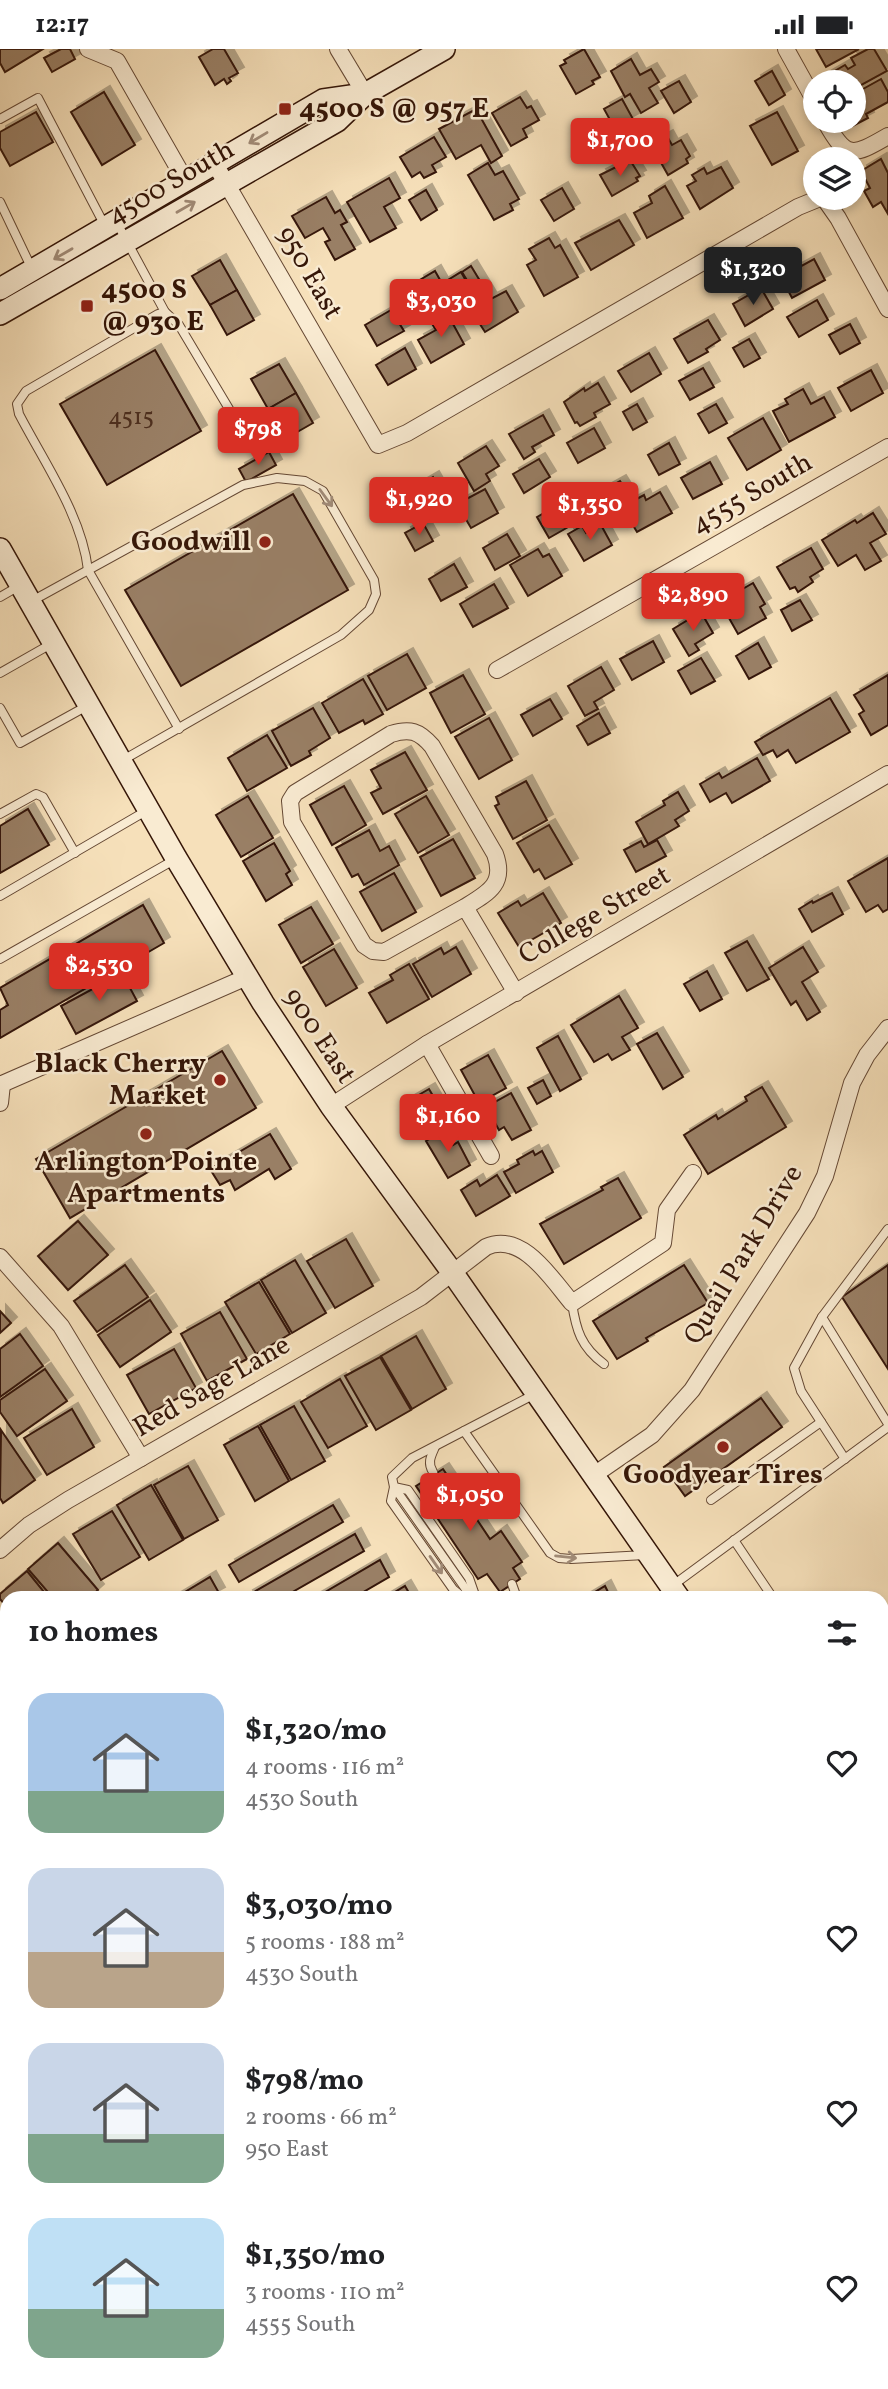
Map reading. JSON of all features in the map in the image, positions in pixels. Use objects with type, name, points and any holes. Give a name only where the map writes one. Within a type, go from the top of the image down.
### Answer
[{"type":"main road","name":"4500 South","points":[[117,231],[226,184],[337,121],[365,94],[444,49]]},
{"type":"main road","name":"4500 South","points":[[0,313],[37,280],[117,231],[185,180],[323,100],[365,94]]},
{"type":"main road","name":"4500 South","points":[[0,289],[37,280]]},
{"type":"main road","name":"900 East","points":[[0,549],[247,977],[331,1106],[452,1272],[675,1591]]},
{"type":"street","points":[[88,49],[117,61],[185,180]]},
{"type":"street","points":[[338,49],[365,94]]},
{"type":"street","points":[[786,49],[803,80]]},
{"type":"street","points":[[832,133],[842,147],[852,151],[862,151],[888,136]]},
{"type":"street","name":"950 East","points":[[215,164],[378,446],[407,433],[803,205]]},
{"type":"street","points":[[832,210],[888,309]]},
{"type":"street","name":"4555 South","points":[[497,670],[888,447]]},
{"type":"street","points":[[414,730],[425,737],[495,854],[500,868],[496,883],[486,894],[465,907],[384,952],[373,951],[364,946],[292,822],[290,801],[295,793],[391,734],[414,730]]},
{"type":"street","name":"College Street","points":[[331,1106],[428,1044],[888,774]]},
{"type":"street","points":[[465,907],[516,993]]},
{"type":"street","points":[[0,1103],[1,1083],[247,977]]},
{"type":"street","name":"Quail Park Drive","points":[[594,1475],[652,1435],[692,1390],[807,1213],[825,1176],[852,1083],[867,1055],[888,1028]]},
{"type":"street","points":[[428,1044],[491,1156]]},
{"type":"street","points":[[572,1303],[663,1244],[667,1210],[693,1173]]},
{"type":"street","name":"Red Sage Lane","points":[[0,1550],[29,1524],[421,1297],[494,1243],[505,1243],[524,1249],[572,1303]]},
{"type":"street","points":[[0,1257],[61,1325],[141,1458]]},
{"type":"lane","points":[[0,119],[38,98],[165,312],[179,325],[244,434]]},
{"type":"lane","points":[[0,202],[37,280]]},
{"type":"lane","points":[[165,312],[26,391],[17,404],[19,414],[75,519],[85,548],[88,570],[179,729]]},
{"type":"lane","points":[[0,597],[25,594],[88,570],[243,485],[277,478],[305,481],[323,491],[374,580],[376,594],[369,610],[341,635],[121,761]]},
{"type":"lane","points":[[0,673],[54,643]]},
{"type":"lane","points":[[0,708],[20,743],[89,705]]},
{"type":"lane","points":[[0,814],[36,794],[43,797],[75,853]]},
{"type":"lane","points":[[0,896],[149,809]]},
{"type":"lane","points":[[0,959],[176,858]]},
{"type":"lane","points":[[845,1459],[801,1391],[794,1368],[822,1317],[888,1229]]},
{"type":"lane","points":[[572,1303],[576,1327],[586,1348],[604,1364]]},
{"type":"lane","points":[[677,1591],[734,1540],[888,1426],[822,1317]]},
{"type":"lane","points":[[455,1591],[391,1501],[394,1487],[392,1477],[412,1458],[537,1393]]},
{"type":"lane","points":[[711,1500],[821,1422]]},
{"type":"lane","points":[[464,1431],[550,1553],[559,1558],[571,1559],[650,1555]]},
{"type":"lane","points":[[433,1472],[430,1458],[435,1447]]},
{"type":"lane","points":[[394,1487],[469,1591]]},
{"type":"lane","points":[[734,1540],[768,1591]]},
{"type":"lane","points":[[512,1584],[514,1591]]},
{"type":"building","points":[[0,49],[43,49],[5,72],[0,63]]},
{"type":"building","points":[[61,49],[70,49],[75,59],[52,72],[44,58]]},
{"type":"building","points":[[213,49],[224,49],[238,73],[229,78],[231,81],[227,84],[224,79],[215,85],[199,57]]},
{"type":"building","points":[[584,49],[600,77],[592,81],[594,84],[576,94],[560,66],[566,63],[564,60]]},
{"type":"building","points":[[816,49],[859,49],[826,67]]},
{"type":"building","points":[[868,49],[874,49],[887,71],[866,82],[866,70],[836,70],[845,65],[848,69],[855,65],[851,58]]},
{"type":"building","points":[[631,59],[640,75],[651,69],[659,82],[649,88],[658,103],[641,113],[630,94],[625,97],[611,71]]},
{"type":"building","points":[[772,71],[785,95],[769,105],[755,81]]},
{"type":"building","points":[[881,79],[888,92],[888,102],[866,114],[866,87]]},
{"type":"building","points":[[679,81],[691,102],[674,113],[661,91]]},
{"type":"building","points":[[104,92],[135,145],[102,165],[71,112]]},
{"type":"building","points":[[520,97],[527,108],[531,106],[539,120],[523,129],[527,137],[511,146],[492,113]]},
{"type":"building","points":[[622,99],[633,119],[615,129],[604,109]]},
{"type":"building","points":[[476,109],[502,156],[491,163],[481,145],[456,159],[439,129]]},
{"type":"building","points":[[36,112],[53,142],[10,166],[0,148],[0,132]]},
{"type":"building","points":[[777,112],[798,151],[772,165],[750,126]]},
{"type":"building","points":[[667,136],[672,145],[681,140],[690,156],[686,159],[688,163],[668,175],[651,145]]},
{"type":"building","points":[[434,137],[446,157],[432,165],[436,172],[424,178],[420,172],[412,177],[400,157]]},
{"type":"building","points":[[881,159],[888,173],[888,214],[881,202],[873,207],[866,195],[866,190],[870,188],[866,180],[866,168]]},
{"type":"building","points":[[630,160],[640,176],[636,178],[638,181],[612,196],[600,175]]},
{"type":"building","points":[[488,163],[495,175],[503,171],[519,199],[510,204],[513,210],[494,220],[468,175]]},
{"type":"building","points":[[721,167],[733,188],[700,209],[687,186],[696,181],[692,175],[704,168],[707,174]]},
{"type":"building","points":[[389,178],[400,198],[384,207],[396,228],[370,242],[347,202]]},
{"type":"building","points":[[665,186],[683,218],[647,238],[634,213],[652,203],[649,196]]},
{"type":"building","points":[[562,188],[574,209],[554,221],[541,200]]},
{"type":"building","points":[[426,190],[437,210],[421,220],[409,200]]},
{"type":"building","points":[[326,197],[335,213],[340,210],[347,222],[341,225],[355,249],[335,260],[325,242],[330,240],[323,228],[305,238],[292,216]]},
{"type":"building","points":[[619,220],[634,245],[591,270],[575,243]]},
{"type":"building","points":[[549,238],[555,248],[560,245],[578,277],[544,296],[527,265],[536,260],[529,249]]},
{"type":"building","points":[[814,259],[825,280],[792,298],[781,277]]},
{"type":"building","points":[[220,260],[237,290],[210,305],[192,276]]},
{"type":"building","points":[[471,266],[491,299],[506,291],[518,312],[485,332],[467,304],[477,297],[462,272]]},
{"type":"building","points":[[435,271],[448,294],[431,304],[418,281]]},
{"type":"building","points":[[461,272],[473,293],[456,304],[443,283]]},
{"type":"building","points":[[761,288],[773,309],[745,326],[733,304]]},
{"type":"building","points":[[237,290],[254,320],[227,335],[210,305]]},
{"type":"building","points":[[817,300],[828,320],[799,337],[787,317]]},
{"type":"building","points":[[391,310],[404,331],[377,346],[365,325]]},
{"type":"building","points":[[447,313],[464,344],[431,363],[418,340],[436,330],[431,322]]},
{"type":"building","points":[[708,320],[720,340],[706,349],[708,352],[688,363],[674,339]]},
{"type":"building","points":[[850,324],[860,343],[840,354],[829,335]]},
{"type":"building","points":[[749,339],[760,358],[744,367],[733,348]]},
{"type":"building","points":[[405,348],[416,369],[388,385],[376,365]]},
{"type":"building","points":[[155,350],[201,431],[107,485],[60,404]]},
{"type":"building","points":[[649,353],[661,374],[631,392],[618,371]]},
{"type":"building","points":[[279,364],[296,393],[268,409],[251,379]]},
{"type":"building","points":[[703,368],[714,387],[690,400],[679,381]]},
{"type":"building","points":[[871,370],[883,393],[851,411],[838,388]]},
{"type":"building","points":[[598,383],[610,404],[594,413],[596,417],[580,426],[575,423],[564,402],[584,388],[585,391]]},
{"type":"building","points":[[803,389],[811,404],[824,397],[835,417],[789,442],[773,411],[788,404],[785,399]]},
{"type":"building","points":[[296,393],[313,423],[285,439],[268,409]]},
{"type":"building","points":[[637,404],[647,422],[633,430],[623,412]]},
{"type":"building","points":[[716,404],[727,423],[709,433],[698,414]]},
{"type":"building","points":[[543,415],[554,435],[532,447],[535,452],[524,459],[509,434]]},
{"type":"building","points":[[763,418],[781,450],[747,470],[728,438]]},
{"type":"building","points":[[594,428],[605,448],[578,463],[567,443]]},
{"type":"building","points":[[669,443],[680,464],[659,475],[648,455]]},
{"type":"building","points":[[486,446],[499,466],[486,474],[490,481],[474,491],[458,463]]},
{"type":"building","points":[[269,452],[276,465],[246,482],[239,469]]},
{"type":"building","points":[[539,459],[550,477],[524,493],[513,474]]},
{"type":"building","points":[[710,462],[722,484],[693,499],[681,478]]},
{"type":"building","points":[[433,477],[445,498],[416,514],[404,494]]},
{"type":"building","points":[[620,481],[631,499],[607,513],[597,494]]},
{"type":"building","points":[[485,489],[498,513],[471,528],[457,504]]},
{"type":"building","points":[[660,492],[672,513],[637,532],[622,507],[644,495],[646,500]]},
{"type":"building","name":"Goodwill","points":[[293,494],[348,590],[181,686],[125,590]]},
{"type":"building","points":[[565,501],[577,522],[549,538],[537,517]]},
{"type":"building","points":[[873,513],[886,534],[870,543],[881,561],[865,570],[856,555],[838,566],[822,540],[855,520],[857,523]]},
{"type":"building","points":[[423,523],[433,541],[415,551],[405,533]]},
{"type":"building","points":[[601,525],[612,545],[584,561],[568,534],[582,526],[586,533]]},
{"type":"building","points":[[507,534],[520,556],[495,570],[483,548]]},
{"type":"building","points":[[811,548],[823,569],[810,577],[813,582],[798,592],[795,587],[790,589],[777,567]]},
{"type":"building","points":[[538,549],[543,557],[549,554],[562,576],[528,596],[510,565]]},
{"type":"building","points":[[454,564],[467,587],[441,601],[429,579]]},
{"type":"building","points":[[753,583],[765,604],[760,607],[766,618],[738,634],[720,602]]},
{"type":"building","points":[[494,584],[508,608],[473,627],[460,604]]},
{"type":"building","points":[[800,600],[812,620],[792,631],[781,610]]},
{"type":"building","points":[[701,612],[713,633],[695,644],[699,650],[689,656],[673,629]]},
{"type":"building","points":[[653,641],[664,662],[632,680],[620,659]]},
{"type":"building","points":[[758,643],[771,667],[749,679],[736,656]]},
{"type":"building","points":[[407,654],[426,688],[387,710],[368,676]]},
{"type":"building","points":[[701,658],[715,681],[691,694],[678,671]]},
{"type":"building","points":[[601,667],[614,690],[594,702],[598,709],[585,716],[568,686]]},
{"type":"building","points":[[463,675],[485,714],[451,733],[430,693]]},
{"type":"building","points":[[888,675],[888,725],[871,735],[859,714],[864,711],[854,695]]},
{"type":"building","points":[[363,679],[383,714],[365,724],[363,720],[339,733],[322,703]]},
{"type":"building","points":[[830,698],[850,732],[796,763],[788,750],[777,757],[773,750],[763,755],[755,742]]},
{"type":"building","points":[[550,699],[562,719],[533,736],[521,715]]},
{"type":"building","points":[[313,708],[330,738],[309,751],[311,755],[291,766],[272,731]]},
{"type":"building","points":[[599,713],[610,733],[588,745],[577,726]]},
{"type":"building","points":[[489,718],[512,760],[479,779],[455,737]]},
{"type":"building","points":[[267,735],[287,768],[247,791],[228,758]]},
{"type":"building","points":[[405,752],[427,790],[383,814],[371,793],[381,788],[371,770]]},
{"type":"building","points":[[757,758],[770,781],[732,803],[726,793],[710,802],[700,784],[719,773],[722,778]]},
{"type":"building","points":[[526,781],[547,820],[513,839],[495,806],[499,804],[496,797]]},
{"type":"building","points":[[344,786],[366,825],[332,845],[310,805]]},
{"type":"building","points":[[678,792],[689,811],[675,820],[679,826],[648,844],[636,822],[665,805],[663,801]]},
{"type":"building","points":[[248,796],[273,838],[241,857],[216,815]]},
{"type":"building","points":[[426,796],[449,835],[418,853],[395,814]]},
{"type":"building","points":[[28,809],[49,845],[0,873],[0,826]]},
{"type":"building","points":[[549,825],[572,864],[545,879],[539,869],[534,872],[517,843]]},
{"type":"building","points":[[369,830],[380,851],[389,846],[399,865],[364,885],[358,874],[352,877],[336,848]]},
{"type":"building","points":[[453,839],[475,878],[441,896],[420,857]]},
{"type":"building","points":[[657,840],[666,856],[636,872],[624,850],[641,841],[644,847]]},
{"type":"building","points":[[274,843],[290,871],[286,874],[292,885],[266,901],[243,861]]},
{"type":"building","points":[[888,858],[888,909],[883,912],[878,905],[866,912],[848,881]]},
{"type":"building","points":[[394,873],[416,912],[382,931],[360,892]]},
{"type":"building","points":[[543,893],[561,923],[519,947],[498,913],[518,901],[521,906]]},
{"type":"building","points":[[832,893],[843,914],[812,932],[799,909]]},
{"type":"building","points":[[143,905],[164,943],[0,1038],[0,1010],[8,1005],[0,988]]},
{"type":"building","points":[[311,907],[333,944],[301,963],[279,925]]},
{"type":"building","points":[[747,941],[769,979],[747,991],[725,953]]},
{"type":"building","points":[[456,947],[471,974],[432,997],[413,964],[441,948],[444,954]]},
{"type":"building","points":[[803,947],[818,972],[802,982],[820,1012],[807,1020],[796,1001],[791,1005],[769,968]]},
{"type":"building","points":[[334,949],[357,988],[326,1006],[303,967]]},
{"type":"building","points":[[409,964],[429,999],[387,1023],[369,993],[393,980],[390,975]]},
{"type":"building","points":[[707,971],[722,999],[700,1011],[684,984]]},
{"type":"building","points":[[122,973],[137,1001],[76,1034],[61,1006]]},
{"type":"building","points":[[619,996],[638,1028],[622,1037],[630,1050],[612,1060],[608,1054],[594,1062],[571,1025]]},
{"type":"building","points":[[657,1033],[683,1077],[663,1089],[637,1044]]},
{"type":"building","points":[[558,1036],[581,1079],[560,1091],[537,1048]]},
{"type":"building","name":"Arlington Pointe Apartments","points":[[222,1051],[256,1108],[70,1218],[36,1159]]},
{"type":"building","points":[[488,1055],[506,1088],[479,1103],[461,1070]]},
{"type":"building","points":[[543,1080],[551,1096],[537,1104],[528,1088]]},
{"type":"building","points":[[762,1087],[786,1127],[708,1174],[684,1135],[716,1115],[718,1119],[747,1101],[745,1097]]},
{"type":"building","points":[[429,1089],[448,1122],[422,1137],[403,1104]]},
{"type":"building","points":[[511,1093],[531,1130],[512,1140],[504,1127],[499,1130],[486,1107]]},
{"type":"building","points":[[445,1130],[453,1145],[458,1142],[470,1165],[448,1178],[426,1141]]},
{"type":"building","points":[[270,1134],[291,1169],[275,1179],[269,1169],[235,1190],[230,1180],[220,1185],[210,1169]]},
{"type":"building","points":[[533,1151],[535,1155],[542,1151],[553,1172],[516,1193],[504,1172],[519,1164],[517,1160]]},
{"type":"building","points":[[497,1175],[510,1196],[476,1216],[461,1190],[477,1180],[480,1186]]},
{"type":"building","points":[[618,1178],[641,1218],[564,1264],[540,1224],[603,1190],[601,1187]]},
{"type":"building","points":[[78,1221],[108,1255],[68,1290],[38,1256]]},
{"type":"building","points":[[346,1239],[373,1286],[335,1308],[307,1261]]},
{"type":"building","points":[[295,1260],[326,1313],[292,1333],[261,1280]]},
{"type":"building","points":[[125,1265],[148,1297],[97,1332],[74,1301]]},
{"type":"building","points":[[684,1265],[708,1303],[646,1338],[648,1341],[617,1359],[593,1321]]},
{"type":"building","points":[[888,1265],[888,1369],[842,1297]]},
{"type":"building","points":[[259,1282],[290,1334],[256,1354],[225,1302]]},
{"type":"building","points":[[150,1300],[171,1332],[120,1367],[98,1335]]},
{"type":"building","points":[[0,1311],[11,1323],[0,1333]]},
{"type":"building","points":[[220,1312],[247,1359],[207,1381],[181,1334]]},
{"type":"building","points":[[20,1334],[43,1366],[0,1397],[0,1349]]},
{"type":"building","points":[[416,1336],[446,1389],[412,1409],[381,1356]]},
{"type":"building","points":[[174,1349],[196,1388],[149,1414],[127,1375]]},
{"type":"building","points":[[380,1357],[411,1410],[376,1430],[345,1376]]},
{"type":"building","points":[[45,1369],[67,1401],[17,1436],[0,1412],[0,1400]]},
{"type":"building","points":[[340,1379],[367,1426],[328,1448],[301,1402]]},
{"type":"building","name":"Goodyear Tires","points":[[761,1398],[782,1427],[685,1496],[664,1467]]},
{"type":"building","points":[[294,1406],[325,1461],[291,1480],[260,1425]]},
{"type":"building","points":[[72,1409],[94,1447],[47,1475],[24,1438]]},
{"type":"building","points":[[258,1426],[289,1481],[255,1501],[224,1445]]},
{"type":"building","points":[[1,1430],[35,1480],[3,1503],[0,1498]]},
{"type":"building","points":[[188,1466],[218,1520],[184,1539],[154,1485]]},
{"type":"building","points":[[443,1469],[490,1539],[501,1531],[522,1562],[513,1568],[520,1579],[499,1591],[487,1574],[478,1579],[416,1486]]},
{"type":"building","points":[[151,1485],[183,1540],[149,1560],[117,1505]]},
{"type":"building","points":[[333,1505],[343,1522],[239,1582],[229,1565]]},
{"type":"building","points":[[112,1511],[140,1557],[101,1580],[73,1534]]},
{"type":"building","points":[[355,1534],[364,1551],[294,1591],[256,1591]]},
{"type":"building","points":[[58,1543],[98,1590],[47,1591],[28,1569]]},
{"type":"building","points":[[380,1560],[389,1577],[365,1591],[327,1591]]},
{"type":"building","points":[[27,1571],[43,1591],[4,1591]]},
{"type":"building","points":[[210,1577],[218,1591],[187,1591]]},
{"type":"place","name":"4500 S @ 957 E","points":[[285,109]]},
{"type":"place","name":"4500 S @ 930 E","points":[[87,306]]},
{"type":"place","name":"Goodwill","points":[[265,542]]},
{"type":"place","name":"Black Cherry Market","points":[[220,1080]]},
{"type":"place","name":"Arlington Pointe Apartments","points":[[146,1134]]},
{"type":"place","name":"Goodyear Tires","points":[[723,1447]]}]
